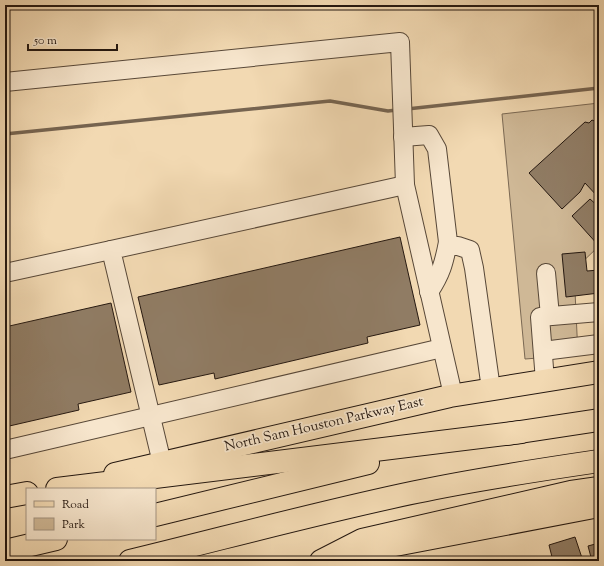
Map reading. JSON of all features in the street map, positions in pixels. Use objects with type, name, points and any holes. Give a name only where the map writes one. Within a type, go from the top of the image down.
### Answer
[{"type":"main road","name":"North Sam Houston Parkway East","points":[[55,488],[453,395],[599,372]]},
{"type":"main road","points":[[65,488],[521,432],[599,420]]},
{"type":"main road","points":[[156,514],[336,470],[437,448],[521,432]]},
{"type":"main road","points":[[130,561],[416,492],[513,474],[599,461]]},
{"type":"main road","points":[[321,561],[362,540],[571,492],[599,488]]},
{"type":"main road","points":[[5,497],[26,493]]},
{"type":"main road","points":[[328,561],[390,546],[599,506]]},
{"type":"main road","points":[[5,551],[52,540]]},
{"type":"lane","points":[[5,82],[400,42],[404,185],[453,395]]},
{"type":"lane","points":[[403,137],[429,135],[437,148],[448,242],[444,266],[438,280],[429,292]]},
{"type":"lane","points":[[5,273],[404,185]]},
{"type":"lane","points":[[448,242],[451,246],[458,246],[470,250],[474,268],[491,389]]},
{"type":"lane","points":[[111,250],[162,463]]},
{"type":"lane","points":[[546,273],[550,316]]},
{"type":"lane","points":[[545,381],[540,317],[599,312]]},
{"type":"lane","points":[[542,351],[599,344]]},
{"type":"lane","points":[[5,450],[442,348]]},
{"type":"green space","points":[[599,103],[599,246],[574,270],[578,355],[525,359],[502,114]]},
{"type":"building","points":[[592,120],[599,123],[599,198],[585,183],[580,192],[562,209],[529,173],[585,122],[589,123]]},
{"type":"building","points":[[590,199],[599,207],[599,246],[572,216]]},
{"type":"building","points":[[400,237],[420,325],[367,337],[368,343],[215,379],[214,373],[159,385],[138,297]]},
{"type":"building","points":[[585,252],[587,271],[599,270],[599,293],[566,297],[562,254]]},
{"type":"building","points":[[111,303],[131,392],[78,404],[79,410],[5,427],[5,327]]},
{"type":"building","points":[[575,537],[583,561],[553,561],[549,545]]},
{"type":"building","points":[[599,543],[599,561],[592,561],[588,546]]},
{"type":"waterway","points":[[407,109],[599,88]]},
{"type":"waterway","points":[[5,134],[330,101],[388,111],[397,110]]}]
